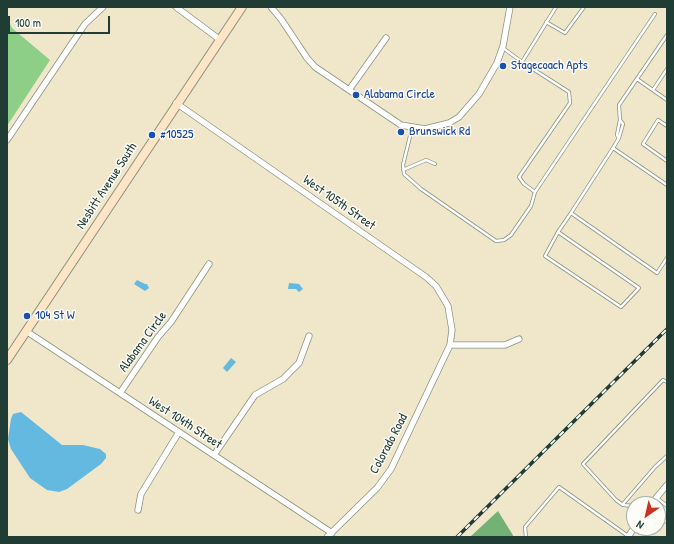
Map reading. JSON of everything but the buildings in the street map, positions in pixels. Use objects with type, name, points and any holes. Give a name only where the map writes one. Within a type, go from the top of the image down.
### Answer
[{"type":"street","points":[[7,140],[84,24],[103,7]]},
{"type":"street","points":[[176,7],[219,39]]},
{"type":"street","name":"Nesbitt Avenue South","points":[[7,360],[219,39],[242,7]]},
{"type":"street","points":[[271,7],[311,62],[390,119],[401,125],[425,129],[449,123],[468,108],[489,79],[502,48],[510,7]]},
{"type":"street","points":[[349,90],[386,38]]},
{"type":"street","name":"West 105th Street","points":[[176,104],[426,277],[439,290],[448,306],[452,330],[450,345]]},
{"type":"street","name":"Alabama Circle","points":[[120,393],[158,337],[171,322],[209,264]]},
{"type":"street","name":"West 104th Street","points":[[26,331],[214,455],[329,535]]},
{"type":"street","points":[[214,455],[255,395],[283,379],[299,362],[309,336]]},
{"type":"street","points":[[450,345],[505,345],[519,339]]},
{"type":"street","name":"Colorado Road","points":[[329,535],[385,479],[450,345]]},
{"type":"street","points":[[138,510],[141,494],[179,432]]},
{"type":"street","points":[[657,496],[667,485]]},
{"type":"lane","points":[[522,62],[556,7]]},
{"type":"lane","points":[[546,22],[565,33],[584,7]]},
{"type":"lane","points":[[412,128],[403,165],[404,174],[421,189],[496,241],[504,240],[511,235],[531,206],[535,192],[655,14]]},
{"type":"lane","points":[[558,232],[639,288],[621,306],[545,256],[558,232],[619,138],[617,135],[620,120],[619,105],[667,35]]},
{"type":"lane","points":[[502,48],[569,92],[570,103],[519,177],[524,184],[535,192]]},
{"type":"lane","points":[[653,90],[667,69]]},
{"type":"lane","points":[[637,79],[667,100]]},
{"type":"lane","points":[[667,126],[658,120],[643,144],[667,161]]},
{"type":"lane","points":[[613,148],[667,185]]},
{"type":"lane","points":[[404,170],[426,160],[434,164]]},
{"type":"lane","points":[[571,213],[657,273],[667,258]]},
{"type":"lane","points":[[626,505],[616,500],[583,464],[664,380],[667,382]]},
{"type":"lane","points":[[623,505],[655,466],[667,456]]},
{"type":"lane","points":[[526,537],[525,527],[559,487],[628,537]]},
{"type":"green space","points":[[7,18],[12,28],[50,60],[7,126]]},
{"type":"green space","points":[[498,511],[514,537],[470,537]]},
{"type":"water","points":[[137,280],[147,284],[149,288],[145,291],[134,284]]},
{"type":"water","points":[[289,283],[299,284],[303,289],[299,292],[296,289],[288,289]]},
{"type":"water","points":[[231,358],[236,362],[227,372],[223,368]]},
{"type":"water","points":[[21,412],[62,445],[83,445],[100,449],[106,454],[106,458],[101,464],[67,489],[59,492],[47,490],[30,478],[11,449],[8,439],[11,419],[13,414]]},
{"type":"railway","points":[[457,537],[667,329]]},
{"type":"place","name":"Stagecoach Apts","points":[[503,66]]},
{"type":"place","name":"Alabama Circle","points":[[356,95]]},
{"type":"place","name":"Brunswick Rd","points":[[401,132]]},
{"type":"place","name":"#10525","points":[[152,135]]},
{"type":"place","name":"104 St W","points":[[27,316]]}]
